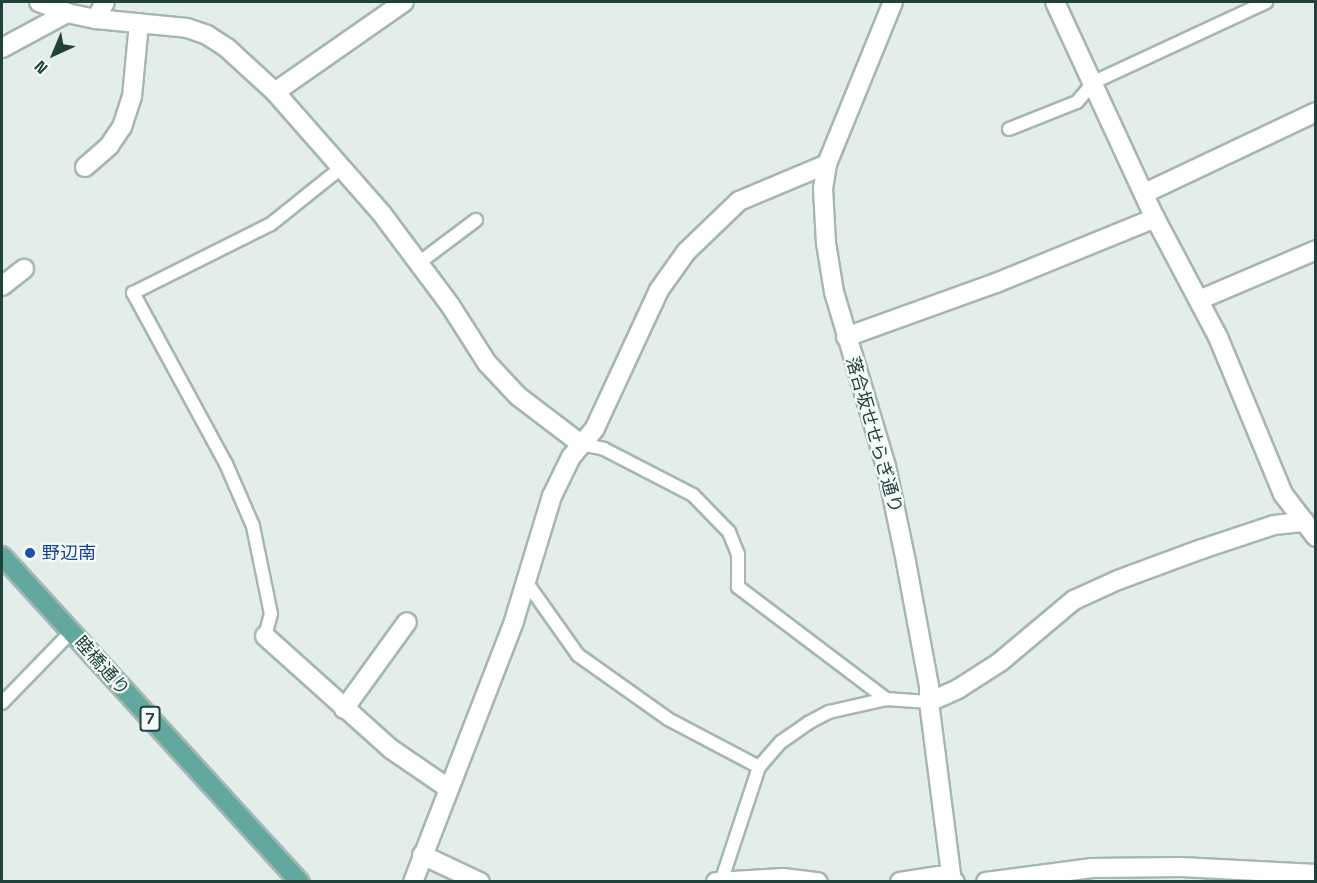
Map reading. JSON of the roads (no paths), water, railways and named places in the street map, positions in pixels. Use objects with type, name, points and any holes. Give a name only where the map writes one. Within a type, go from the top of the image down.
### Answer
[{"type":"main road","name":"睦橋通り","points":[[2,556],[300,882]]},
{"type":"street","points":[[39,2],[67,13],[96,19],[187,28],[207,35],[227,48],[275,92],[420,262],[487,363],[518,396],[581,444]]},
{"type":"street","points":[[96,19],[105,2]]},
{"type":"street","points":[[275,92],[404,2]]},
{"type":"street","name":"落合坂せせらぎ通り","points":[[893,2],[827,164],[823,188],[826,243],[846,337],[886,466],[929,686],[928,702],[953,881]]},
{"type":"street","points":[[1055,2],[1155,218],[1218,337],[1283,494],[1310,523],[1316,537]]},
{"type":"street","points":[[2,48],[67,13]]},
{"type":"street","points":[[85,167],[109,146],[122,127],[132,96],[139,23]]},
{"type":"street","points":[[1145,193],[1316,112]]},
{"type":"street","points":[[413,882],[527,583],[552,496],[571,457],[595,428],[659,291],[686,252],[739,201],[827,164]]},
{"type":"street","points":[[846,337],[996,283],[1155,218]]},
{"type":"street","points":[[1199,300],[1316,250]]},
{"type":"street","points":[[2,286],[24,269]]},
{"type":"street","points":[[928,702],[958,689],[1000,662],[1074,600],[1118,580],[1274,525],[1310,523]]},
{"type":"street","points":[[344,709],[406,622]]},
{"type":"street","points":[[265,636],[391,749],[448,788]]},
{"type":"street","points":[[422,855],[480,882]]},
{"type":"street","points":[[986,882],[1092,868],[1181,867],[1273,876],[1316,874]]},
{"type":"street","points":[[900,882],[939,876],[953,881]]},
{"type":"street","points":[[720,881],[783,878],[818,882]]},
{"type":"lane","points":[[1009,129],[1077,102],[1094,82],[1266,2]]},
{"type":"lane","points":[[265,636],[271,614],[253,526],[226,464],[133,293],[271,224],[341,168]]},
{"type":"lane","points":[[420,262],[476,220]]},
{"type":"lane","points":[[581,444],[604,449],[693,495],[729,532],[738,554],[738,587],[886,699]]},
{"type":"lane","points":[[527,583],[579,655],[668,718],[759,767]]},
{"type":"lane","points":[[2,704],[71,632]]},
{"type":"lane","points":[[720,881],[759,767],[782,742],[808,723],[829,712],[886,699],[928,702]]},
{"type":"place","name":"野辺南","points":[[30,553]]}]
